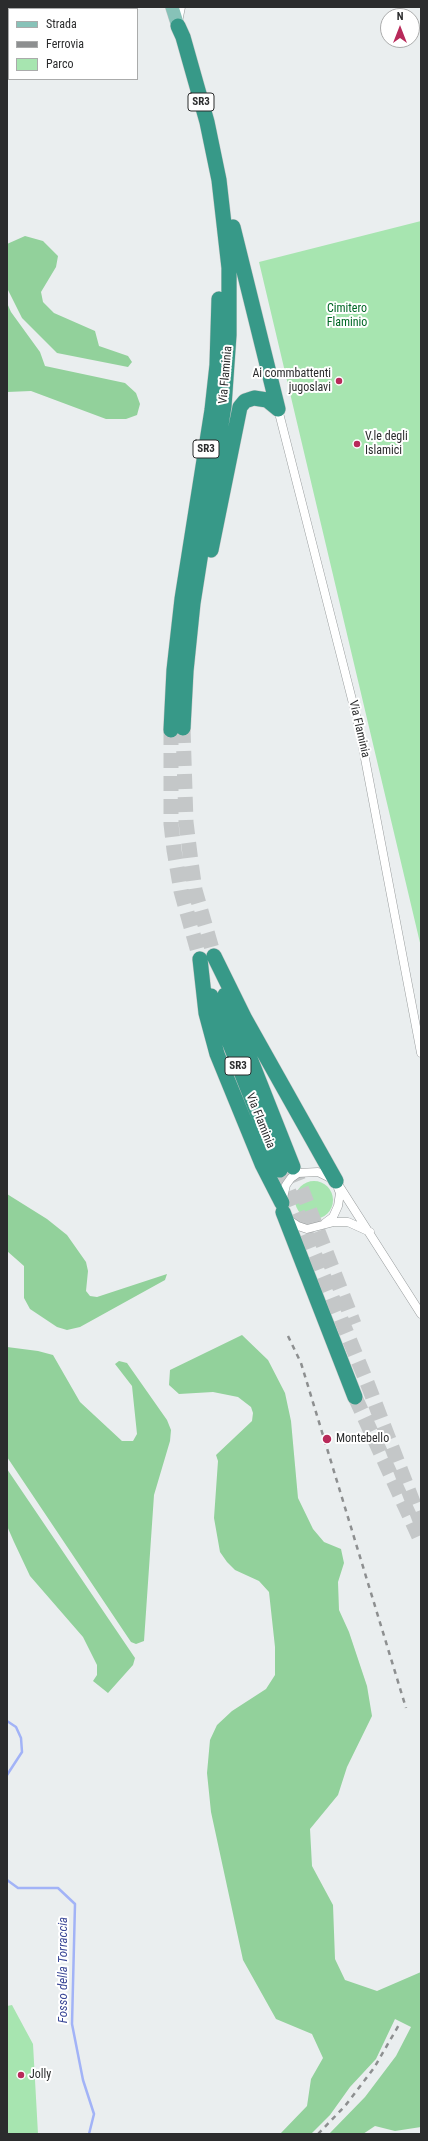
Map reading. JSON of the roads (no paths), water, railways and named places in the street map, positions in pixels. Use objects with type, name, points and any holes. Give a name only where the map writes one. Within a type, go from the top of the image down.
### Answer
[{"type":"highway","name":"Via Flaminia","points":[[178,26],[183,38],[207,122],[219,180],[229,261],[229,335],[224,406],[193,603],[186,671],[177,729],[173,682],[180,615],[212,410],[217,365],[219,277],[215,214],[209,175],[178,39],[178,26]]},
{"type":"highway","points":[[219,180],[225,193],[278,409]]},
{"type":"highway","points":[[193,603],[204,579],[240,407],[246,401],[254,398],[267,400],[278,409]]},
{"type":"highway","name":"Via Flaminia","points":[[207,957],[234,1022],[286,1169]]},
{"type":"highway","points":[[207,957],[245,1019],[336,1181]]},
{"type":"highway","points":[[207,957],[206,1013],[217,1054],[262,1164],[283,1207],[355,1397]]},
{"type":"main road","name":"Via Flaminia","points":[[172,7],[178,26]]},
{"type":"street","points":[[178,26],[181,7]]},
{"type":"street","name":"Via Flaminia","points":[[278,409],[359,727],[421,1053]]},
{"type":"street","points":[[370,1232],[348,1222],[334,1222],[312,1229],[298,1226],[291,1222],[283,1207],[286,1185],[291,1178],[298,1173],[318,1172],[336,1181],[370,1232],[421,1314]]},
{"type":"street","points":[[322,1226],[333,1217],[338,1206],[340,1194],[336,1181]]},
{"type":"waterway","name":"Fosso della Torraccia","points":[[7,1721],[16,1727],[21,1738],[22,1752],[7,1775]]},
{"type":"waterway","name":"Fosso della Torraccia","points":[[7,1880],[18,1888],[58,1888],[75,1904],[72,2024],[83,2080],[94,2114],[89,2134]]},
{"type":"tunnel","points":[[183,728],[186,822],[191,862],[195,890],[214,956]]},
{"type":"tunnel","points":[[171,730],[171,824],[174,850],[181,891],[200,959]]},
{"type":"tunnel","points":[[293,1167],[354,1324]]},
{"type":"tunnel","points":[[280,1170],[368,1385],[421,1523]]},
{"type":"tunnel","points":[[355,1397],[421,1541]]},
{"type":"railway","points":[[288,1336],[301,1363],[406,1708]]},
{"type":"railway","points":[[318,2134],[345,2106],[374,2068],[400,2023]]},
{"type":"place","name":"Ai commbattenti jugoslavi","points":[[339,381]]},
{"type":"place","name":"V.le degli Islamici","points":[[357,444]]},
{"type":"place","name":"Montebello","points":[[327,1439]]},
{"type":"place","name":"Jolly","points":[[21,2075]]},
{"type":"park label","name":"Cimitero Flaminio","points":[[347,316]]}]
